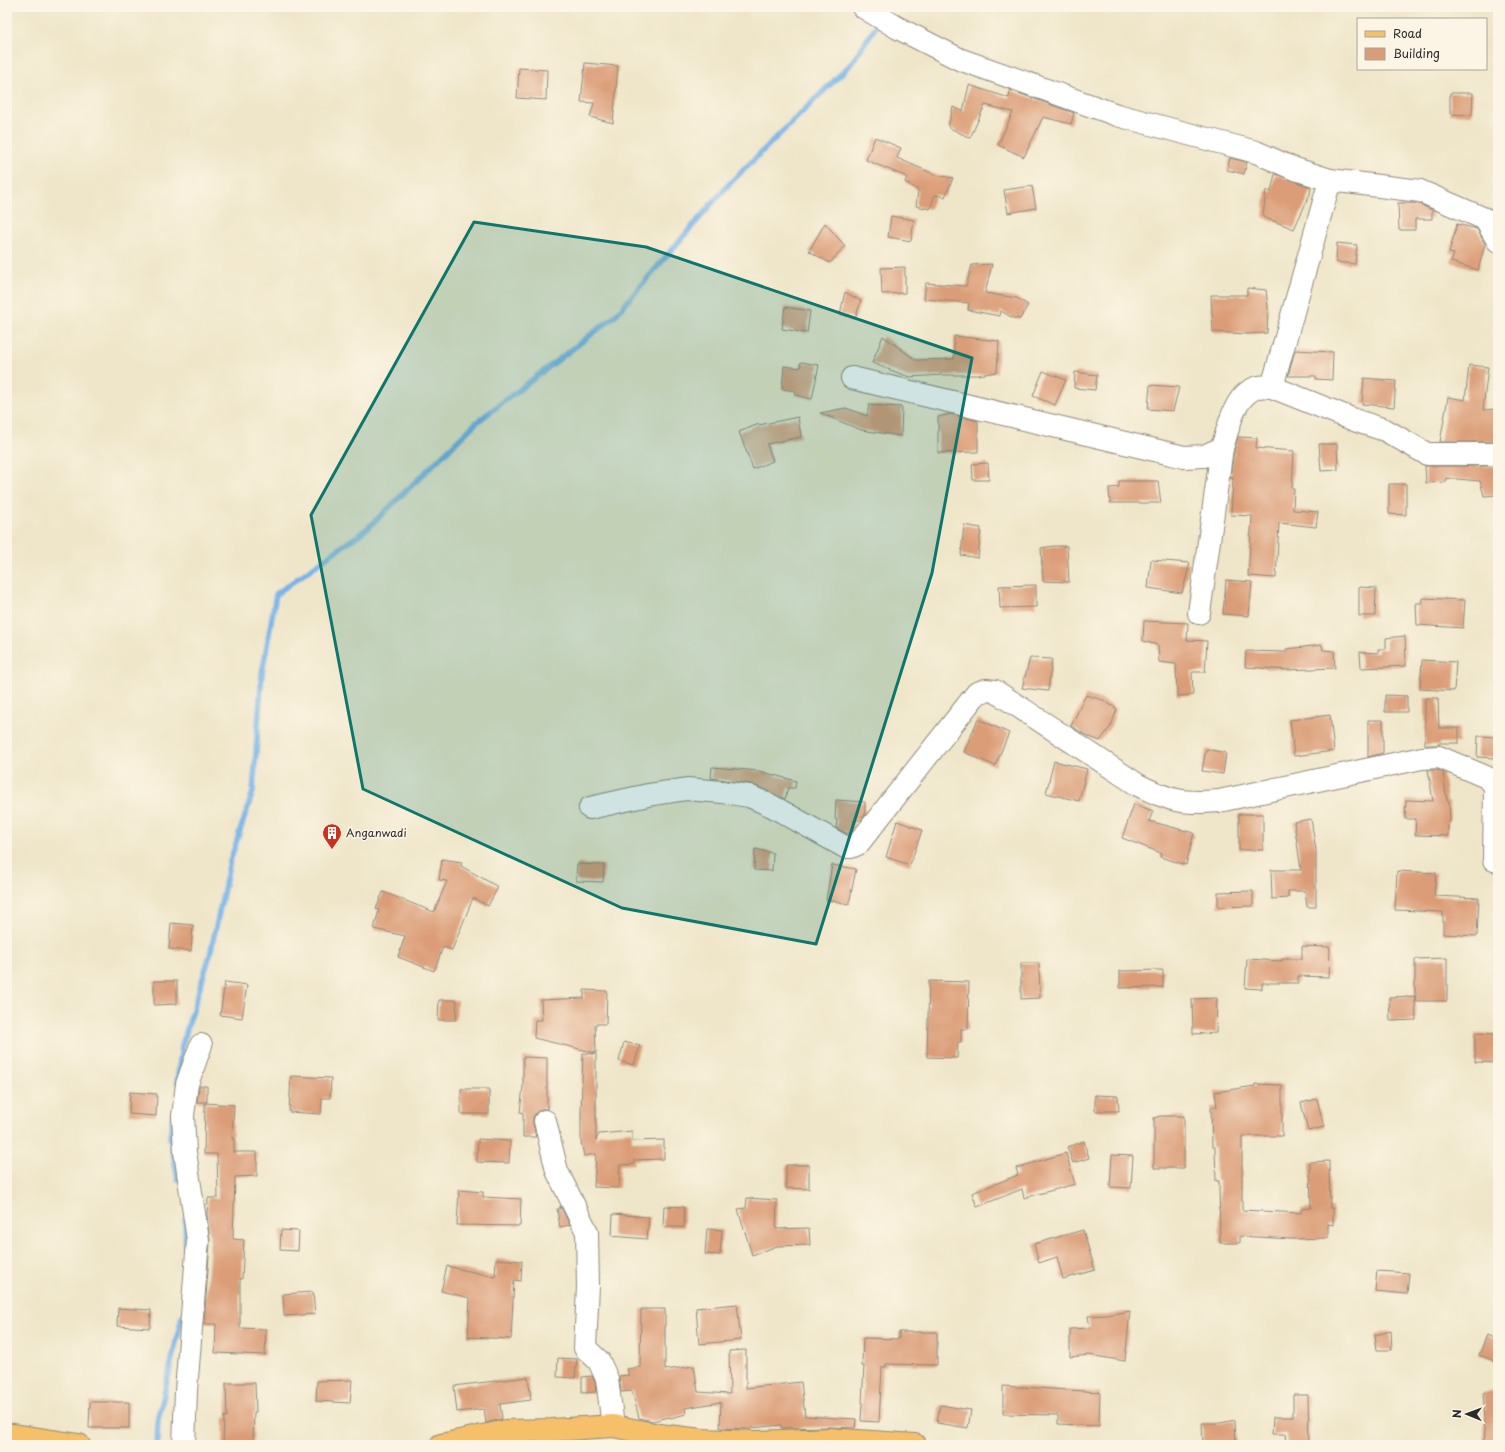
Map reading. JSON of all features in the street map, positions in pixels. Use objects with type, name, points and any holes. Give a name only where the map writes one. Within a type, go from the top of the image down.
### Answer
[{"type":"main road","points":[[441,1445],[506,1431],[613,1426],[659,1435],[702,1440],[756,1442],[829,1439],[915,1445]]},
{"type":"main road","points":[[7,1434],[79,1445]]},
{"type":"street","points":[[864,7],[898,28],[966,62],[1117,115],[1256,152],[1300,171],[1330,180],[1420,190],[1485,219],[1498,241]]},
{"type":"street","points":[[1272,387],[1330,180]]},
{"type":"street","points":[[852,378],[1184,457],[1204,456],[1222,448]]},
{"type":"street","points":[[1199,613],[1222,448],[1235,409],[1244,394],[1259,387],[1272,387],[1357,421],[1385,430],[1427,454],[1498,454]]},
{"type":"street","points":[[590,808],[648,795],[687,789],[749,796],[772,806],[845,846],[852,847],[858,844],[977,693],[986,690],[995,690],[1138,785],[1159,796],[1177,801],[1195,803],[1219,801],[1422,758],[1439,757],[1486,777],[1492,782],[1495,789],[1494,860],[1498,861]]},
{"type":"street","points":[[184,1445],[186,1391],[198,1240],[185,1152],[183,1116],[187,1084],[201,1045]]},
{"type":"street","points":[[545,1120],[557,1171],[587,1232],[588,1286],[585,1348],[600,1361],[607,1379],[613,1426]]},
{"type":"highlighted area","points":[[474,222],[646,247],[972,358],[932,573],[816,944],[622,908],[363,789],[311,515]]},
{"type":"building","points":[[585,63],[618,66],[613,123],[590,117],[594,103],[581,102]]},
{"type":"building","points":[[519,68],[547,70],[546,100],[517,98]]},
{"type":"building","points":[[969,85],[1009,98],[1010,90],[1074,113],[1071,124],[1043,117],[1024,157],[998,145],[1013,112],[985,105],[970,138],[948,127],[953,107],[963,111]]},
{"type":"building","points":[[1450,93],[1473,93],[1472,115],[1450,114]]},
{"type":"building","points":[[875,137],[901,148],[897,158],[936,175],[953,178],[945,197],[935,195],[930,209],[916,206],[918,190],[905,182],[907,177],[866,160]]},
{"type":"building","points":[[1230,158],[1247,162],[1244,174],[1227,170]]},
{"type":"building","points":[[1275,174],[1311,187],[1310,194],[1294,229],[1263,217],[1266,190],[1271,192]]},
{"type":"building","points":[[1032,186],[1036,208],[1008,213],[1004,190]]},
{"type":"building","points":[[1398,203],[1417,203],[1432,210],[1432,219],[1415,219],[1415,230],[1399,230]]},
{"type":"building","points":[[891,216],[914,220],[911,241],[888,237]]},
{"type":"building","points":[[825,223],[845,246],[830,263],[809,251]]},
{"type":"building","points":[[1457,224],[1477,229],[1485,244],[1478,270],[1451,262],[1454,254],[1449,253]]},
{"type":"building","points":[[1337,243],[1357,245],[1355,264],[1336,262]]},
{"type":"building","points":[[992,264],[985,293],[1017,298],[1028,305],[1020,319],[1013,318],[1001,311],[1000,316],[968,310],[969,303],[924,299],[926,283],[966,286],[972,265]]},
{"type":"building","points":[[905,267],[905,293],[882,294],[881,268]]},
{"type":"building","points":[[1247,288],[1266,290],[1268,308],[1267,333],[1247,334],[1213,332],[1211,295],[1247,295]]},
{"type":"building","points":[[845,292],[861,301],[855,319],[840,314]]},
{"type":"building","points":[[785,307],[810,311],[807,333],[782,329]]},
{"type":"building","points":[[883,336],[916,360],[954,359],[954,336],[999,341],[997,372],[978,375],[909,377],[872,363]]},
{"type":"building","points":[[1295,350],[1333,352],[1332,380],[1316,379],[1316,376],[1288,376]]},
{"type":"building","points":[[801,362],[819,365],[812,399],[795,395],[796,391],[782,389],[784,366],[800,368]]},
{"type":"building","points":[[1469,365],[1488,367],[1483,410],[1498,409],[1498,442],[1440,442],[1448,397],[1465,400]]},
{"type":"building","points":[[1043,371],[1066,380],[1055,405],[1033,396]]},
{"type":"building","points":[[1075,372],[1097,375],[1095,390],[1074,388]]},
{"type":"building","points":[[1364,378],[1396,381],[1394,407],[1362,404]]},
{"type":"building","points":[[1150,385],[1179,387],[1173,411],[1148,409]]},
{"type":"building","points":[[869,405],[902,407],[901,436],[861,430],[820,413],[846,408],[867,416]]},
{"type":"building","points":[[951,414],[978,421],[978,452],[938,453],[938,417]]},
{"type":"building","points":[[798,417],[801,437],[767,444],[773,461],[753,469],[739,432],[759,424]]},
{"type":"building","points":[[1238,437],[1257,438],[1256,448],[1294,451],[1292,489],[1294,489],[1293,510],[1318,512],[1316,527],[1279,523],[1276,578],[1248,576],[1252,516],[1231,515],[1233,478],[1230,478],[1234,451]]},
{"type":"building","points":[[1319,444],[1337,444],[1338,470],[1321,471]]},
{"type":"building","points":[[988,463],[989,480],[973,480],[972,464]]},
{"type":"building","points":[[1425,466],[1498,466],[1498,495],[1484,496],[1480,481],[1446,478],[1446,482],[1426,483]]},
{"type":"building","points":[[1119,481],[1158,481],[1161,503],[1110,503],[1109,488],[1119,487]]},
{"type":"building","points":[[1389,484],[1406,484],[1406,515],[1389,514]]},
{"type":"building","points":[[964,525],[981,528],[978,558],[961,555]]},
{"type":"building","points":[[1067,546],[1069,582],[1043,581],[1041,548]]},
{"type":"building","points":[[1151,560],[1190,563],[1182,593],[1148,588]]},
{"type":"building","points":[[1226,580],[1252,582],[1249,616],[1223,614]]},
{"type":"building","points":[[1036,585],[1036,607],[1000,608],[999,586]]},
{"type":"building","points":[[1359,587],[1376,588],[1375,616],[1359,616]]},
{"type":"building","points":[[1422,598],[1465,600],[1463,628],[1417,625],[1416,603],[1422,603]]},
{"type":"building","points":[[1144,621],[1188,623],[1187,640],[1207,641],[1205,672],[1192,672],[1193,695],[1177,696],[1176,664],[1159,662],[1158,645],[1143,641]]},
{"type":"building","points":[[1405,636],[1406,666],[1361,668],[1360,652],[1378,653],[1378,649],[1386,649],[1386,638]]},
{"type":"building","points":[[1322,645],[1323,650],[1334,651],[1335,668],[1288,670],[1245,667],[1246,651],[1286,652],[1286,649]]},
{"type":"building","points":[[1030,658],[1052,659],[1048,691],[1022,688]]},
{"type":"building","points":[[1422,660],[1456,662],[1454,691],[1420,689]]},
{"type":"building","points":[[1086,695],[1103,700],[1117,709],[1111,726],[1100,741],[1087,736],[1071,726]]},
{"type":"building","points":[[1385,695],[1407,696],[1407,712],[1385,712]]},
{"type":"building","points":[[1425,698],[1438,698],[1439,728],[1459,728],[1459,743],[1425,745]]},
{"type":"building","points":[[1330,715],[1334,751],[1294,756],[1290,720]]},
{"type":"building","points":[[978,719],[1009,733],[995,766],[964,752]]},
{"type":"building","points":[[1368,720],[1383,720],[1383,753],[1368,757]]},
{"type":"building","points":[[1478,736],[1496,737],[1495,758],[1477,757]]},
{"type":"building","points":[[1206,749],[1226,753],[1223,774],[1202,771]]},
{"type":"building","points":[[1054,761],[1087,769],[1079,801],[1046,793]]},
{"type":"building","points":[[712,767],[759,771],[796,781],[795,788],[788,788],[785,799],[751,784],[711,778]]},
{"type":"building","points":[[1428,770],[1443,772],[1447,801],[1449,801],[1450,822],[1448,822],[1448,836],[1415,835],[1416,819],[1405,819],[1406,800],[1433,801]]},
{"type":"building","points":[[836,800],[865,802],[865,815],[861,820],[854,820],[853,830],[848,834],[836,828]]},
{"type":"building","points":[[1134,804],[1153,811],[1149,821],[1194,833],[1186,865],[1160,857],[1161,853],[1122,838]]},
{"type":"building","points":[[1239,814],[1263,814],[1263,850],[1239,850]]},
{"type":"building","points":[[1311,819],[1316,850],[1316,907],[1307,907],[1305,891],[1288,891],[1288,898],[1272,899],[1271,870],[1301,870],[1294,822]]},
{"type":"building","points":[[897,821],[922,830],[910,865],[886,857]]},
{"type":"building","points":[[755,849],[773,853],[772,871],[754,870]]},
{"type":"building","points":[[442,859],[462,862],[461,866],[498,887],[488,906],[473,898],[452,950],[443,947],[434,971],[398,957],[405,936],[374,929],[379,910],[376,909],[383,892],[434,912],[447,881],[439,880]]},
{"type":"building","points":[[577,864],[604,865],[603,882],[576,881]]},
{"type":"building","points":[[832,865],[856,869],[849,904],[826,900]]},
{"type":"building","points":[[1397,871],[1436,873],[1434,896],[1479,898],[1477,936],[1443,934],[1443,912],[1395,910]]},
{"type":"building","points":[[1253,891],[1253,906],[1218,907],[1218,892]]},
{"type":"building","points":[[171,923],[193,925],[191,951],[169,949]]},
{"type":"building","points":[[1302,946],[1330,947],[1329,977],[1298,976],[1298,983],[1262,983],[1262,989],[1245,988],[1247,959],[1282,961],[1282,959],[1302,959]]},
{"type":"building","points":[[1447,958],[1447,1001],[1415,1001],[1415,959]]},
{"type":"building","points":[[1021,963],[1039,963],[1040,998],[1021,999]]},
{"type":"building","points":[[1163,970],[1163,987],[1120,988],[1120,971]]},
{"type":"building","points":[[154,981],[177,981],[177,1004],[154,1005]]},
{"type":"building","points":[[929,981],[969,982],[968,1029],[961,1029],[961,1042],[958,1042],[957,1058],[927,1057]]},
{"type":"building","points":[[225,982],[247,985],[242,1018],[220,1015]]},
{"type":"building","points":[[584,990],[607,991],[606,1024],[595,1024],[596,1053],[534,1038],[535,1020],[542,1020],[541,1000],[584,998]]},
{"type":"building","points":[[1415,996],[1416,1020],[1390,1021],[1389,997]]},
{"type":"building","points":[[1217,998],[1216,1033],[1193,1034],[1192,999]]},
{"type":"building","points":[[439,1000],[457,1000],[456,1020],[438,1020]]},
{"type":"building","points":[[1475,1033],[1498,1034],[1498,1063],[1475,1062]]},
{"type":"building","points":[[624,1042],[640,1046],[634,1065],[619,1061]]},
{"type":"building","points":[[583,1053],[596,1054],[596,1140],[599,1134],[632,1131],[632,1141],[664,1140],[664,1159],[634,1160],[634,1164],[620,1165],[619,1188],[594,1187],[596,1154],[584,1156],[581,1141]]},
{"type":"building","points":[[523,1057],[547,1058],[547,1109],[542,1109],[533,1117],[536,1137],[523,1137],[523,1113],[520,1112],[523,1087]]},
{"type":"building","points":[[291,1076],[331,1078],[330,1098],[322,1098],[321,1114],[289,1112]]},
{"type":"building","points":[[1255,1084],[1282,1085],[1282,1136],[1242,1136],[1242,1210],[1301,1213],[1301,1209],[1311,1208],[1310,1162],[1329,1161],[1330,1208],[1333,1208],[1333,1225],[1328,1224],[1328,1238],[1291,1239],[1240,1236],[1240,1243],[1220,1243],[1219,1181],[1216,1181],[1215,1147],[1212,1147],[1211,1107],[1217,1107],[1215,1092],[1255,1086]]},
{"type":"building","points":[[199,1086],[207,1086],[207,1102],[197,1102]]},
{"type":"building","points":[[461,1089],[489,1089],[489,1114],[461,1114]]},
{"type":"building","points":[[130,1092],[157,1094],[156,1116],[129,1114]]},
{"type":"building","points":[[1095,1095],[1118,1096],[1119,1111],[1095,1111]]},
{"type":"building","points":[[1317,1099],[1324,1127],[1308,1131],[1301,1103]]},
{"type":"building","points":[[205,1103],[234,1105],[232,1139],[234,1139],[234,1152],[257,1152],[257,1176],[235,1177],[233,1239],[244,1240],[242,1279],[240,1279],[240,1328],[266,1329],[265,1355],[215,1353],[216,1324],[204,1324],[210,1241],[207,1216],[208,1198],[218,1198],[217,1154],[204,1154]]},
{"type":"building","points":[[1160,1116],[1184,1116],[1184,1168],[1154,1168],[1154,1118]]},
{"type":"building","points":[[478,1139],[510,1141],[509,1163],[477,1162]]},
{"type":"building","points":[[1084,1141],[1089,1158],[1073,1163],[1067,1147]]},
{"type":"building","points":[[1066,1153],[1075,1184],[1024,1198],[1022,1189],[977,1207],[972,1193],[1018,1175],[1016,1168]]},
{"type":"building","points":[[1112,1155],[1133,1156],[1131,1188],[1110,1187]]},
{"type":"building","points":[[786,1165],[809,1165],[809,1189],[786,1188]]},
{"type":"building","points":[[459,1190],[483,1192],[483,1197],[521,1199],[520,1226],[457,1225]]},
{"type":"building","points":[[747,1198],[777,1200],[776,1229],[809,1228],[810,1245],[777,1246],[752,1255],[738,1209],[746,1208]]},
{"type":"building","points":[[560,1206],[570,1225],[560,1227],[557,1209],[560,1209]]},
{"type":"building","points":[[664,1206],[684,1207],[684,1227],[663,1227]]},
{"type":"building","points":[[613,1214],[649,1217],[647,1239],[612,1236]]},
{"type":"building","points":[[707,1229],[722,1230],[720,1255],[705,1254]]},
{"type":"building","points":[[281,1230],[299,1231],[298,1251],[280,1250]]},
{"type":"building","points":[[1083,1230],[1095,1270],[1063,1279],[1057,1257],[1039,1263],[1034,1244]]},
{"type":"building","points":[[496,1259],[522,1261],[521,1281],[514,1280],[511,1339],[468,1337],[470,1298],[441,1291],[447,1266],[495,1277]]},
{"type":"building","points":[[1377,1271],[1409,1273],[1407,1294],[1375,1291]]},
{"type":"building","points":[[313,1292],[315,1314],[284,1316],[283,1294]]},
{"type":"building","points":[[737,1304],[741,1340],[699,1344],[696,1308]]},
{"type":"building","points":[[118,1308],[151,1310],[150,1328],[117,1326]]},
{"type":"building","points":[[641,1309],[665,1309],[665,1370],[694,1366],[698,1392],[730,1394],[729,1351],[746,1350],[746,1388],[801,1382],[805,1416],[856,1419],[855,1428],[781,1428],[781,1425],[751,1429],[720,1428],[721,1402],[685,1408],[686,1414],[670,1418],[653,1421],[639,1418],[632,1391],[621,1392],[619,1376],[629,1375],[627,1369],[640,1367]]},
{"type":"building","points":[[1130,1311],[1125,1361],[1089,1355],[1070,1357],[1070,1329],[1090,1328],[1088,1316],[1107,1315]]},
{"type":"building","points":[[1391,1331],[1392,1350],[1377,1350],[1375,1335]]},
{"type":"building","points":[[899,1332],[937,1332],[937,1365],[886,1364],[886,1367],[882,1367],[879,1422],[861,1421],[864,1366],[862,1366],[863,1338],[899,1339]]},
{"type":"building","points":[[1487,1335],[1498,1340],[1498,1362],[1479,1355]]},
{"type":"building","points":[[558,1358],[577,1359],[575,1378],[557,1377]]},
{"type":"building","points":[[592,1376],[595,1382],[596,1392],[582,1393],[582,1377]]},
{"type":"building","points":[[528,1377],[531,1400],[500,1404],[502,1419],[486,1423],[484,1409],[457,1412],[454,1386]]},
{"type":"building","points":[[352,1380],[350,1403],[316,1401],[317,1381]]},
{"type":"building","points":[[226,1383],[255,1383],[256,1412],[254,1412],[253,1445],[223,1445],[224,1416],[227,1417]]},
{"type":"building","points":[[1003,1386],[1100,1392],[1099,1426],[1058,1424],[1058,1415],[1003,1414]]},
{"type":"building","points":[[1498,1391],[1498,1445],[1483,1445],[1485,1420],[1483,1393]]},
{"type":"building","points":[[1293,1395],[1308,1395],[1309,1445],[1287,1445],[1286,1434],[1272,1434],[1273,1417],[1293,1417]]},
{"type":"building","points":[[90,1402],[129,1402],[129,1428],[89,1428]]},
{"type":"building","points":[[940,1405],[971,1410],[968,1428],[937,1423]]},
{"type":"building","points":[[1235,1420],[1236,1445],[1203,1445],[1202,1423],[1220,1423]]},
{"type":"waterway","points":[[177,1082],[182,1045],[210,955],[230,861],[253,792],[262,674],[276,594],[368,528],[477,422],[614,317],[728,185],[850,65],[879,22]]},
{"type":"waterway","points":[[173,1113],[170,1137],[178,1179]]},
{"type":"waterway","points":[[185,1219],[186,1264]]},
{"type":"waterway","points":[[157,1445],[158,1420],[182,1316]]},
{"type":"place","name":"Anganwadi","points":[[332,850]]}]
